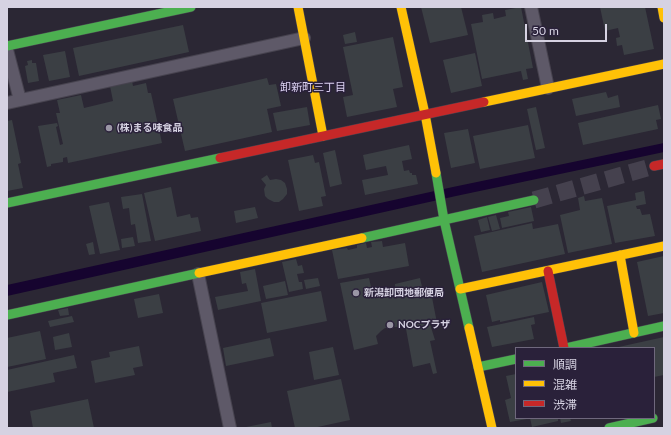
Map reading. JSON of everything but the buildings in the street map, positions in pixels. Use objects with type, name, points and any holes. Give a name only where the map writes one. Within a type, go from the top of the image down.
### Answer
[{"type":"street","points":[[7,46],[191,7]]},
{"type":"street","points":[[298,7],[323,136]]},
{"type":"street","points":[[401,7],[425,114],[444,220],[492,428]]},
{"type":"street","points":[[531,7],[548,88]]},
{"type":"street","points":[[662,7],[664,18]]},
{"type":"street","points":[[7,103],[304,38]]},
{"type":"street","points":[[7,50],[20,100]]},
{"type":"street","points":[[7,204],[664,64]]},
{"type":"street","points":[[654,166],[664,164]]},
{"type":"street","points":[[7,315],[534,200]]},
{"type":"street","points":[[460,289],[664,246]]},
{"type":"street","points":[[620,256],[634,333]]},
{"type":"street","points":[[548,271],[565,347]]},
{"type":"street","points":[[198,274],[230,428]]},
{"type":"street","points":[[570,347],[664,326]]},
{"type":"street","points":[[478,367],[515,359]]},
{"type":"street","points":[[609,428],[650,419]]},
{"type":"shaded area","points":[[664,143],[664,152],[456,196],[7,296],[7,285],[453,187]]},
{"type":"tunnel","points":[[534,200],[654,166]]},
{"type":"traffic: fast","points":[[7,46],[191,7]]},
{"type":"traffic: fast","points":[[7,203],[220,158]]},
{"type":"traffic: fast","points":[[436,173],[444,220],[469,328]]},
{"type":"traffic: fast","points":[[362,238],[534,200]]},
{"type":"traffic: fast","points":[[7,315],[199,273]]},
{"type":"traffic: fast","points":[[570,347],[664,326]]},
{"type":"traffic: fast","points":[[478,367],[515,359]]},
{"type":"traffic: fast","points":[[609,428],[649,419]]},
{"type":"traffic: slow","points":[[298,7],[323,136]]},
{"type":"traffic: slow","points":[[401,7],[425,114],[436,173]]},
{"type":"traffic: slow","points":[[662,7],[664,18]]},
{"type":"traffic: slow","points":[[484,102],[664,64]]},
{"type":"traffic: slow","points":[[199,273],[362,238]]},
{"type":"traffic: slow","points":[[460,289],[664,246]]},
{"type":"traffic: slow","points":[[620,255],[634,333]]},
{"type":"traffic: slow","points":[[469,328],[492,428]]},
{"type":"traffic: jam","points":[[220,158],[484,102]]},
{"type":"traffic: jam","points":[[654,166],[664,164]]},
{"type":"traffic: jam","points":[[548,271],[564,347]]},
{"type":"place","name":"(株)まる味食品","points":[[109,128]]},
{"type":"place","name":"新潟卸団地郵便局","points":[[356,293]]},
{"type":"place","name":"NOCプラザ","points":[[390,325]]},
{"type":"district","name":"卸新町三丁目","points":[[313,87]]}]
